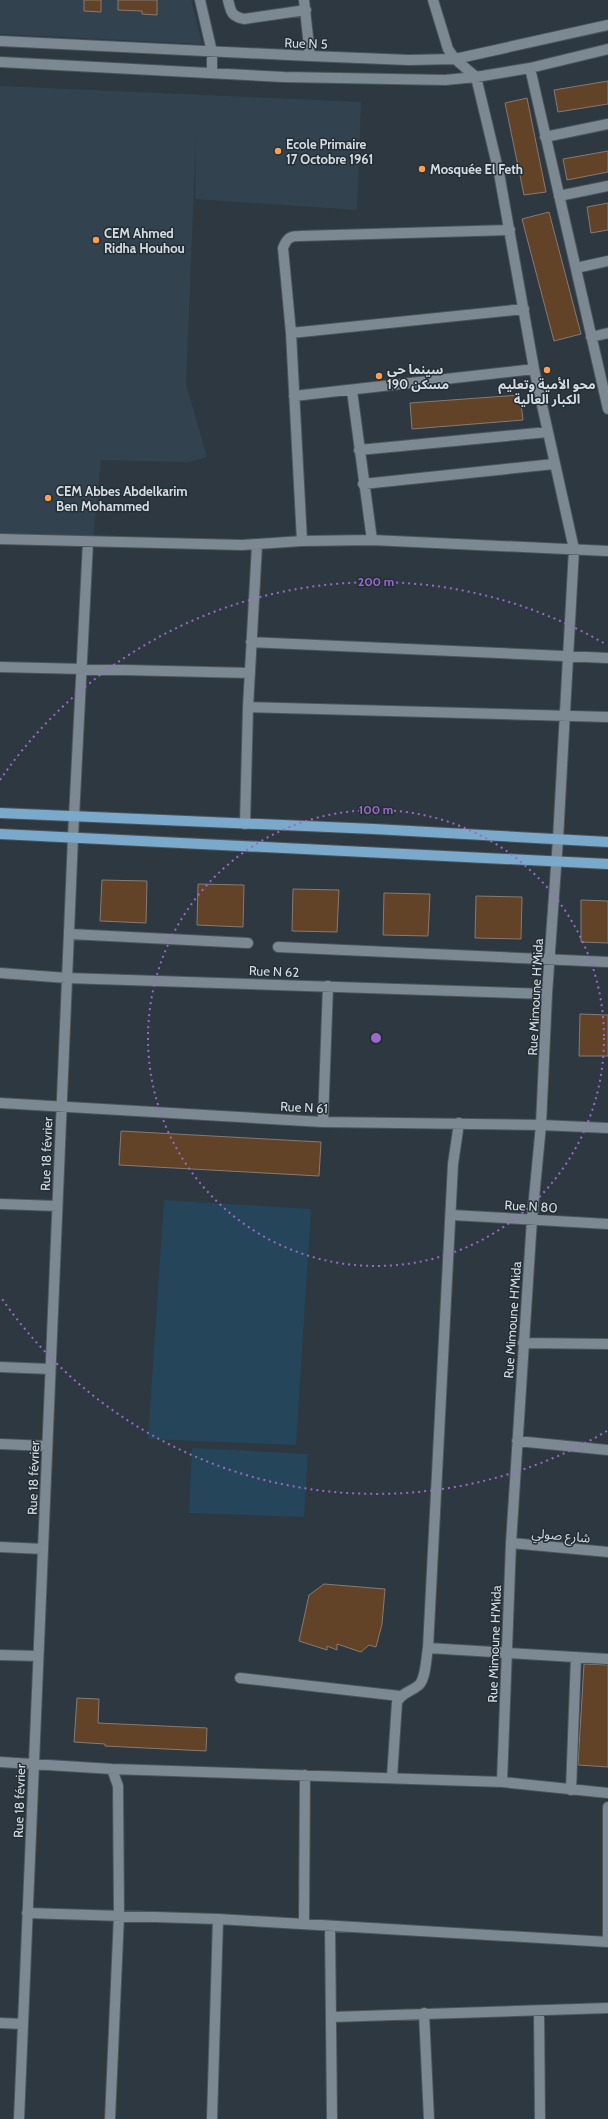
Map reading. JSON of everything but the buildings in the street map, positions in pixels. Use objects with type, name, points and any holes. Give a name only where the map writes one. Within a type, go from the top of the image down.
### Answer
[{"type":"main road","points":[[0,813],[608,842]]},
{"type":"main road","points":[[0,834],[608,864]]},
{"type":"street","points":[[200,0],[212,52],[212,73]]},
{"type":"street","points":[[228,0],[231,14],[235,17],[244,19],[306,10]]},
{"type":"street","points":[[304,0],[310,56]]},
{"type":"street","points":[[433,0],[448,49],[454,59],[476,77]]},
{"type":"street","name":"Rue N 5","points":[[0,41],[409,60],[454,59],[608,26]]},
{"type":"street","points":[[0,62],[284,77],[445,80],[476,77],[530,68],[608,49]]},
{"type":"street","points":[[530,68],[607,404]]},
{"type":"street","name":"Rue Mimoune H'Mida","points":[[476,77],[510,230],[534,369],[574,549],[558,839],[547,994],[541,1125],[532,1219],[523,1343],[511,1543],[502,1782]]},
{"type":"street","points":[[545,137],[608,124]]},
{"type":"street","points":[[559,196],[608,186]]},
{"type":"street","points":[[302,541],[291,333],[283,248],[286,240],[291,236],[510,230]]},
{"type":"street","points":[[576,268],[608,261]]},
{"type":"street","points":[[291,333],[524,309]]},
{"type":"street","points":[[591,337],[608,332]]},
{"type":"street","points":[[294,396],[352,391],[534,369]]},
{"type":"street","points":[[352,391],[358,450],[372,540]]},
{"type":"street","points":[[358,450],[548,432]]},
{"type":"street","points":[[363,484],[554,464]]},
{"type":"street","points":[[0,540],[257,545],[302,541],[372,540],[608,551]]},
{"type":"street","name":"Rue 18 février","points":[[19,2119],[61,1106],[88,542]]},
{"type":"street","points":[[245,824],[248,707],[257,545]]},
{"type":"street","points":[[251,642],[608,658]]},
{"type":"street","points":[[0,667],[250,673]]},
{"type":"street","points":[[248,707],[608,717]]},
{"type":"street","points":[[69,934],[248,943]]},
{"type":"street","points":[[278,947],[550,958],[608,962]]},
{"type":"street","name":"Rue N 62","points":[[0,973],[67,978],[547,994]]},
{"type":"street","points":[[323,1122],[328,986]]},
{"type":"street","name":"Rue N 61","points":[[0,1103],[323,1122],[541,1125],[608,1128]]},
{"type":"street","points":[[392,1777],[397,1702],[400,1696],[419,1684],[422,1679],[428,1648],[452,1215],[453,1164],[459,1124]]},
{"type":"street","points":[[0,1204],[57,1206]]},
{"type":"street","name":"Rue N 80","points":[[452,1215],[608,1224]]},
{"type":"street","points":[[523,1343],[608,1344]]},
{"type":"street","points":[[0,1367],[50,1369]]},
{"type":"street","points":[[517,1441],[608,1450]]},
{"type":"street","points":[[0,1444],[47,1446]]},
{"type":"street","name":"شارع صولي","points":[[511,1543],[608,1552]]},
{"type":"street","points":[[0,1547],[43,1549]]},
{"type":"street","points":[[428,1648],[608,1659]]},
{"type":"street","points":[[0,1655],[38,1656]]},
{"type":"street","points":[[571,1790],[576,1657]]},
{"type":"street","points":[[240,1678],[400,1696]]},
{"type":"street","points":[[0,1762],[112,1769],[392,1777],[502,1782],[608,1793]]},
{"type":"street","points":[[110,2119],[119,1915],[118,1786],[112,1769]]},
{"type":"street","points":[[304,1924],[305,1775]]},
{"type":"street","points":[[27,1913],[218,1919],[608,1940],[608,1808]]},
{"type":"street","points":[[212,2119],[218,1919]]},
{"type":"street","points":[[330,1926],[332,2119]]},
{"type":"street","points":[[332,2017],[608,2008]]},
{"type":"street","points":[[538,2010],[540,2119]]},
{"type":"street","points":[[424,2013],[429,2119]]},
{"type":"street","points":[[0,2023],[23,2024]]},
{"type":"shaded area","points":[[0,0],[191,0],[202,44],[0,34]]},
{"type":"shaded area","name":"CEM Ahmed Ridha Houhou","points":[[0,86],[361,102],[357,210],[195,199],[196,137],[186,384],[207,457],[188,462],[101,460],[93,539],[0,535]]},
{"type":"shaded area","points":[[164,1200],[311,1209],[296,1445],[148,1439]]},
{"type":"shaded area","points":[[192,1448],[308,1454],[304,1517],[189,1513]]},
{"type":"place","name":"Ecole Primaire 17 Octobre 1961","points":[[278,151]]},
{"type":"place","name":"Mosquée El Feth","points":[[422,169]]},
{"type":"place","name":"CEM Ahmed Ridha Houhou","points":[[96,240]]},
{"type":"place","name":"محو الأمية وتعليم الكبار العالية","points":[[547,370]]},
{"type":"place","name":"سينما حي 190 مسكن","points":[[379,376]]},
{"type":"place","name":"CEM Abbes Abdelkarim Ben Mohammed","points":[[48,498]]}]
